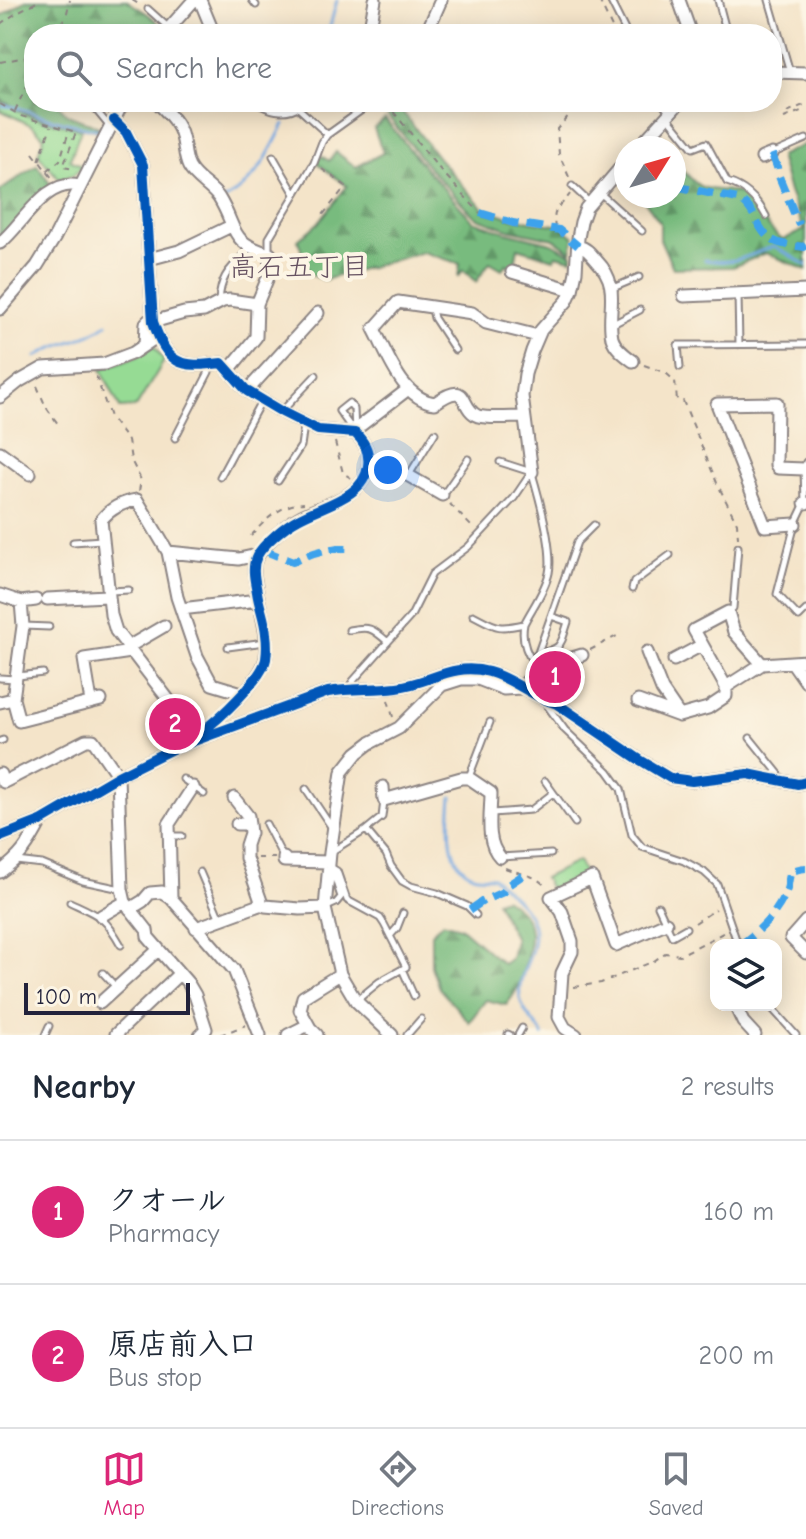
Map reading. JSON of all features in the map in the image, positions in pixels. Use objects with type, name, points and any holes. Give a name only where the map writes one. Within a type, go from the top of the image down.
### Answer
[{"type":"street","points":[[174,24],[197,0],[209,24]]},
{"type":"street","points":[[371,24],[375,0]]},
{"type":"street","points":[[430,24],[441,0]]},
{"type":"street","points":[[679,0],[687,24]]},
{"type":"street","points":[[782,72],[806,73]]},
{"type":"street","points":[[166,112],[182,134],[188,165],[218,196],[239,239],[250,247],[270,254],[271,270],[257,304],[256,337],[229,370]]},
{"type":"street","points":[[649,136],[668,114]]},
{"type":"street","points":[[0,309],[37,266],[55,237],[116,115]]},
{"type":"street","points":[[116,115],[143,165],[153,319],[158,336],[173,357],[180,364],[196,366],[222,363],[247,391],[282,412],[318,430],[355,433],[367,449],[369,458],[364,481],[357,488],[280,530],[257,555],[254,570],[266,634],[266,659],[262,670],[219,719],[189,742]]},
{"type":"street","points":[[532,472],[523,417],[525,374],[538,336],[567,301],[575,283],[581,222],[586,208],[614,175]]},
{"type":"street","points":[[0,243],[28,211],[59,187],[70,184],[79,186]]},
{"type":"street","points":[[149,259],[179,251],[231,226]]},
{"type":"street","points":[[578,246],[585,248],[606,270],[612,288],[612,340],[633,361]]},
{"type":"street","points":[[512,272],[572,290]]},
{"type":"street","points":[[684,296],[806,291]]},
{"type":"street","points":[[145,345],[146,323],[153,319],[204,311],[230,300],[257,304]]},
{"type":"street","points":[[523,417],[478,415],[469,410],[465,399],[454,393],[435,403],[424,402],[407,390],[374,329],[398,302],[472,313],[486,323],[538,336]]},
{"type":"street","points":[[247,391],[318,313]]},
{"type":"street","points":[[0,397],[43,368],[104,364],[133,353],[158,336]]},
{"type":"street","points":[[355,433],[407,390]]},
{"type":"street","points":[[795,524],[765,526],[717,404],[777,403],[776,465],[778,468],[805,466]]},
{"type":"street","points":[[0,452],[30,474]]},
{"type":"street","points":[[369,458],[442,495]]},
{"type":"street","points":[[172,749],[168,699],[116,631],[111,615],[101,520],[106,514],[126,502],[137,500],[168,552],[181,609],[197,656],[212,684],[242,693]]},
{"type":"street","points":[[168,552],[239,559],[257,555]]},
{"type":"street","points":[[0,595],[21,602],[107,594]]},
{"type":"street","points":[[181,609],[258,600]]},
{"type":"street","points":[[21,602],[23,626],[13,699],[19,721],[96,701],[84,659],[130,649],[164,626]]},
{"type":"street","points":[[638,701],[679,716],[708,708],[726,696],[726,687],[694,630],[728,612],[734,632],[762,664]]},
{"type":"street","points":[[674,660],[702,645]]},
{"type":"street","points":[[647,652],[662,690],[679,716]]},
{"type":"street","points":[[392,1035],[356,1001],[340,974],[331,905],[330,861],[342,772],[357,753],[397,729],[442,685],[461,679],[478,679],[504,689],[521,688],[530,678],[535,663],[582,655]]},
{"type":"street","points":[[726,687],[762,664],[806,661]]},
{"type":"street","points":[[792,662],[806,682]]},
{"type":"street","points":[[0,837],[41,821],[118,776],[189,742],[328,692],[349,688],[400,687],[458,669],[494,673],[543,700],[557,704],[670,778],[692,781],[748,774],[798,784],[806,782]]},
{"type":"street","points":[[0,702],[13,699]]},
{"type":"street","points":[[0,774],[4,782],[86,740],[93,740],[118,776],[122,889],[128,905],[147,930],[148,937],[195,995],[206,1029],[200,1035]]},
{"type":"street","points":[[383,787],[384,800],[469,778],[491,793],[491,842],[501,862]]},
{"type":"street","points":[[171,898],[176,836],[169,824],[193,787]]},
{"type":"street","points":[[234,798],[248,816],[243,824],[250,833],[246,858],[262,904]]},
{"type":"street","points":[[0,872],[16,860],[41,821]]},
{"type":"street","points":[[284,858],[284,861],[330,861]]},
{"type":"street","points":[[576,1035],[565,1028],[559,1017],[562,973],[572,952],[572,941],[562,912],[551,897],[592,878],[616,945],[666,923]]},
{"type":"street","points":[[101,916],[143,901],[150,893],[162,892],[171,898],[234,970],[260,1035]]},
{"type":"street","points":[[196,928],[262,904],[288,908],[331,905]]},
{"type":"street","points":[[806,921],[791,938],[806,953]]},
{"type":"street","points":[[100,1003],[158,950]]},
{"type":"street","points":[[116,1034],[179,974]]},
{"type":"street","points":[[317,1035],[300,1010],[303,997],[340,974]]},
{"type":"street","points":[[738,1011],[755,1035]]},
{"type":"street","points":[[288,1035],[308,1025]]},
{"type":"lane","points":[[718,0],[724,24]]},
{"type":"lane","points":[[769,0],[776,24]]},
{"type":"lane","points":[[612,1],[622,24]]},
{"type":"lane","points":[[148,9],[161,24]]},
{"type":"lane","points":[[782,45],[790,72]]},
{"type":"lane","points":[[305,112],[327,135]]},
{"type":"lane","points":[[270,254],[269,238],[314,163],[322,142],[359,112]]},
{"type":"lane","points":[[668,114],[693,148],[706,143],[727,182],[739,185],[766,216]]},
{"type":"lane","points":[[767,156],[806,139]]},
{"type":"lane","points":[[273,156],[295,194]]},
{"type":"lane","points":[[572,186],[590,203]]},
{"type":"lane","points":[[599,192],[642,231]]},
{"type":"lane","points":[[218,303],[224,278],[250,247]]},
{"type":"lane","points":[[612,288],[639,277]]},
{"type":"lane","points":[[738,295],[739,345]]},
{"type":"lane","points":[[432,308],[434,318],[455,350]]},
{"type":"lane","points":[[612,324],[640,310]]},
{"type":"lane","points":[[680,367],[678,345],[806,344]]},
{"type":"lane","points":[[175,438],[209,372],[208,365]]},
{"type":"lane","points":[[282,412],[316,375]]},
{"type":"lane","points":[[220,477],[262,401]]},
{"type":"lane","points":[[349,403],[354,409],[355,433],[339,411],[349,403]]},
{"type":"lane","points":[[278,481],[301,446],[304,423]]},
{"type":"lane","points":[[409,476],[435,433]]},
{"type":"lane","points":[[442,495],[468,459]]},
{"type":"lane","points":[[500,462],[532,472]]},
{"type":"lane","points":[[805,466],[806,503],[795,524],[777,594],[799,617],[806,610]]},
{"type":"lane","points":[[532,472],[550,565],[549,575],[522,633],[525,650],[535,663]]},
{"type":"lane","points":[[349,688],[411,616],[432,574],[468,547],[514,498],[532,472]]},
{"type":"lane","points":[[535,663],[577,542],[594,525]]},
{"type":"lane","points":[[73,542],[102,540]]},
{"type":"lane","points":[[728,612],[733,608],[738,547]]},
{"type":"lane","points":[[632,589],[634,582],[670,555]]},
{"type":"lane","points":[[107,594],[129,590]]},
{"type":"lane","points":[[473,615],[498,628],[524,624]]},
{"type":"lane","points":[[535,663],[560,646],[568,622],[551,616]]},
{"type":"lane","points":[[23,626],[49,627]]},
{"type":"lane","points":[[349,630],[372,629],[388,642]]},
{"type":"lane","points":[[228,647],[266,642]]},
{"type":"lane","points":[[0,678],[43,673]]},
{"type":"lane","points":[[543,700],[565,730],[608,771],[621,789],[632,835],[642,847],[684,861],[704,872],[717,884],[736,939]]},
{"type":"lane","points":[[469,778],[490,722]]},
{"type":"lane","points":[[750,738],[779,774],[781,781]]},
{"type":"lane","points":[[183,779],[204,794]]},
{"type":"lane","points":[[545,781],[575,823]]},
{"type":"lane","points":[[306,789],[333,830]]},
{"type":"lane","points":[[491,813],[531,810],[553,793]]},
{"type":"lane","points":[[356,1001],[379,982],[406,967],[380,918],[347,900],[337,871],[330,861],[382,817],[384,800]]},
{"type":"lane","points":[[266,824],[284,858]]},
{"type":"lane","points":[[366,830],[386,854],[402,881],[467,906],[476,915]]},
{"type":"lane","points":[[501,862],[551,854]]},
{"type":"lane","points":[[16,860],[42,864],[83,881],[122,889]]},
{"type":"lane","points":[[200,872],[220,919]]},
{"type":"lane","points":[[331,905],[347,900]]},
{"type":"lane","points":[[70,902],[101,916],[121,945]]},
{"type":"lane","points":[[658,906],[672,936],[686,928]]},
{"type":"lane","points":[[390,936],[403,913]]},
{"type":"lane","points":[[402,969],[414,996]]},
{"type":"lane","points":[[103,973],[117,988]]},
{"type":"lane","points":[[774,1011],[796,1035]]},
{"type":"lane","points":[[407,1035],[421,1019]]},
{"type":"lane","points":[[45,1035],[49,1026]]},
{"type":"lane","points":[[518,1035],[522,1028]]},
{"type":"path","points":[[0,24],[41,0]]},
{"type":"path","points":[[61,24],[70,0]]},
{"type":"path","points":[[132,0],[148,9]]},
{"type":"path","points":[[599,0],[610,24]]},
{"type":"path","points":[[0,62],[24,57]]},
{"type":"path","points":[[15,112],[24,92]]},
{"type":"path","points":[[0,104],[76,132],[63,167],[76,169]]},
{"type":"path","points":[[787,112],[806,107]]},
{"type":"path","points":[[784,118],[806,107]]},
{"type":"path","points":[[394,112],[480,213]]},
{"type":"path","points":[[555,229],[554,213],[572,192],[559,154],[557,129],[574,112]]},
{"type":"path","points":[[39,161],[52,125]]},
{"type":"path","points":[[47,171],[60,160],[69,130]]},
{"type":"path","points":[[33,153],[59,187]]},
{"type":"path","points":[[314,163],[346,186],[322,216]]},
{"type":"path","points":[[633,361],[666,373],[675,381],[677,400],[683,401],[737,523],[738,547]]},
{"type":"path","points":[[93,365],[110,417],[128,441],[131,460],[141,480]]},
{"type":"path","points":[[30,376],[58,424]]},
{"type":"path","points":[[334,437],[343,473],[357,481]]},
{"type":"path","points":[[451,505],[470,525]]},
{"type":"path","points":[[582,655],[617,636]]},
{"type":"path","points":[[384,688],[397,729]]},
{"type":"path","points":[[246,858],[284,858]]},
{"type":"path","points":[[501,862],[521,875],[534,876],[544,885]]},
{"type":"path","points":[[686,928],[724,904]]},
{"type":"path","points":[[561,988],[601,983],[654,961],[665,953],[680,955],[732,928]]},
{"type":"path","points":[[220,1035],[254,1022]]},
{"type":"green space","points":[[27,0],[126,0],[160,24],[24,24],[24,112],[65,112],[104,129],[103,132],[27,114],[0,99],[0,17]]},
{"type":"green space","points":[[0,101],[26,115],[81,129],[70,160],[83,166],[73,175],[60,180],[38,154],[44,137],[33,126],[0,110]]},
{"type":"green space","points":[[385,112],[403,112],[483,208],[512,218],[561,226],[574,237],[571,251],[554,239],[508,229],[475,217],[429,168]]},
{"type":"green space","points":[[385,119],[473,221],[552,243],[572,254],[572,259],[556,255],[554,259],[518,248],[514,268],[506,264],[502,269],[490,262],[476,282],[463,270],[458,277],[460,264],[423,252],[324,280],[309,274],[298,240],[318,223],[347,186],[317,163],[320,155],[329,161],[336,152],[356,167],[383,153],[374,128]]},
{"type":"green space","points":[[806,146],[806,270],[766,253],[733,267],[673,268],[660,239],[660,222],[650,208],[686,208],[686,174],[705,188],[744,196],[783,240],[804,230],[779,156]]},
{"type":"green space","points":[[37,165],[52,187],[0,239],[0,191]]},
{"type":"green space","points":[[154,346],[164,361],[136,407],[120,408],[101,369],[136,357]]},
{"type":"green space","points":[[578,861],[585,875],[550,889],[544,878]]},
{"type":"green space","points":[[504,898],[521,912],[529,927],[525,965],[516,991],[506,1005],[486,1000],[469,1022],[439,988],[431,966],[431,933],[443,922],[460,927],[503,964],[511,958],[515,939],[496,901]]},
{"type":"waterway","points":[[331,24],[337,0]]},
{"type":"waterway","points":[[3,106],[24,110]]},
{"type":"waterway","points":[[32,112],[103,131]]},
{"type":"waterway","points":[[224,200],[253,177],[284,124]]},
{"type":"waterway","points":[[705,260],[733,260],[774,246],[806,265]]},
{"type":"waterway","points":[[36,357],[90,334],[107,323]]},
{"type":"waterway","points":[[452,797],[451,840],[457,861],[473,875],[493,877],[521,904],[532,922],[533,946],[521,979],[520,998],[526,1013],[543,1035]]},
{"type":"marked path","points":[[772,154],[799,225]]},
{"type":"marked path","points":[[686,188],[738,199],[748,206],[770,238],[789,245],[806,245]]},
{"type":"marked path","points":[[480,213],[513,223],[559,230],[578,246]]},
{"type":"marked path","points":[[263,550],[293,562],[320,551],[349,548]]},
{"type":"marked path","points":[[747,939],[774,913],[787,889],[791,872],[806,868]]},
{"type":"marked path","points":[[470,910],[503,892],[523,875]]},
{"type":"cycle path","points":[[114,120],[126,132],[143,165],[153,322],[170,355],[185,364],[222,363],[247,391],[282,412],[318,430],[355,433],[364,444],[368,457],[365,477],[359,486],[287,526],[260,551],[254,574],[267,643],[266,659],[248,688],[201,732]]},
{"type":"cycle path","points":[[0,837],[41,821],[172,749],[328,692],[397,687],[464,670],[498,675],[557,704],[670,778],[692,781],[748,774],[798,784],[806,782]]},
{"type":"place","name":"クオール","points":[[555,677]]},
{"type":"place","name":"原店前入口","points":[[175,724]]},
{"type":"district","name":"高石五丁目","points":[[299,266]]}]
